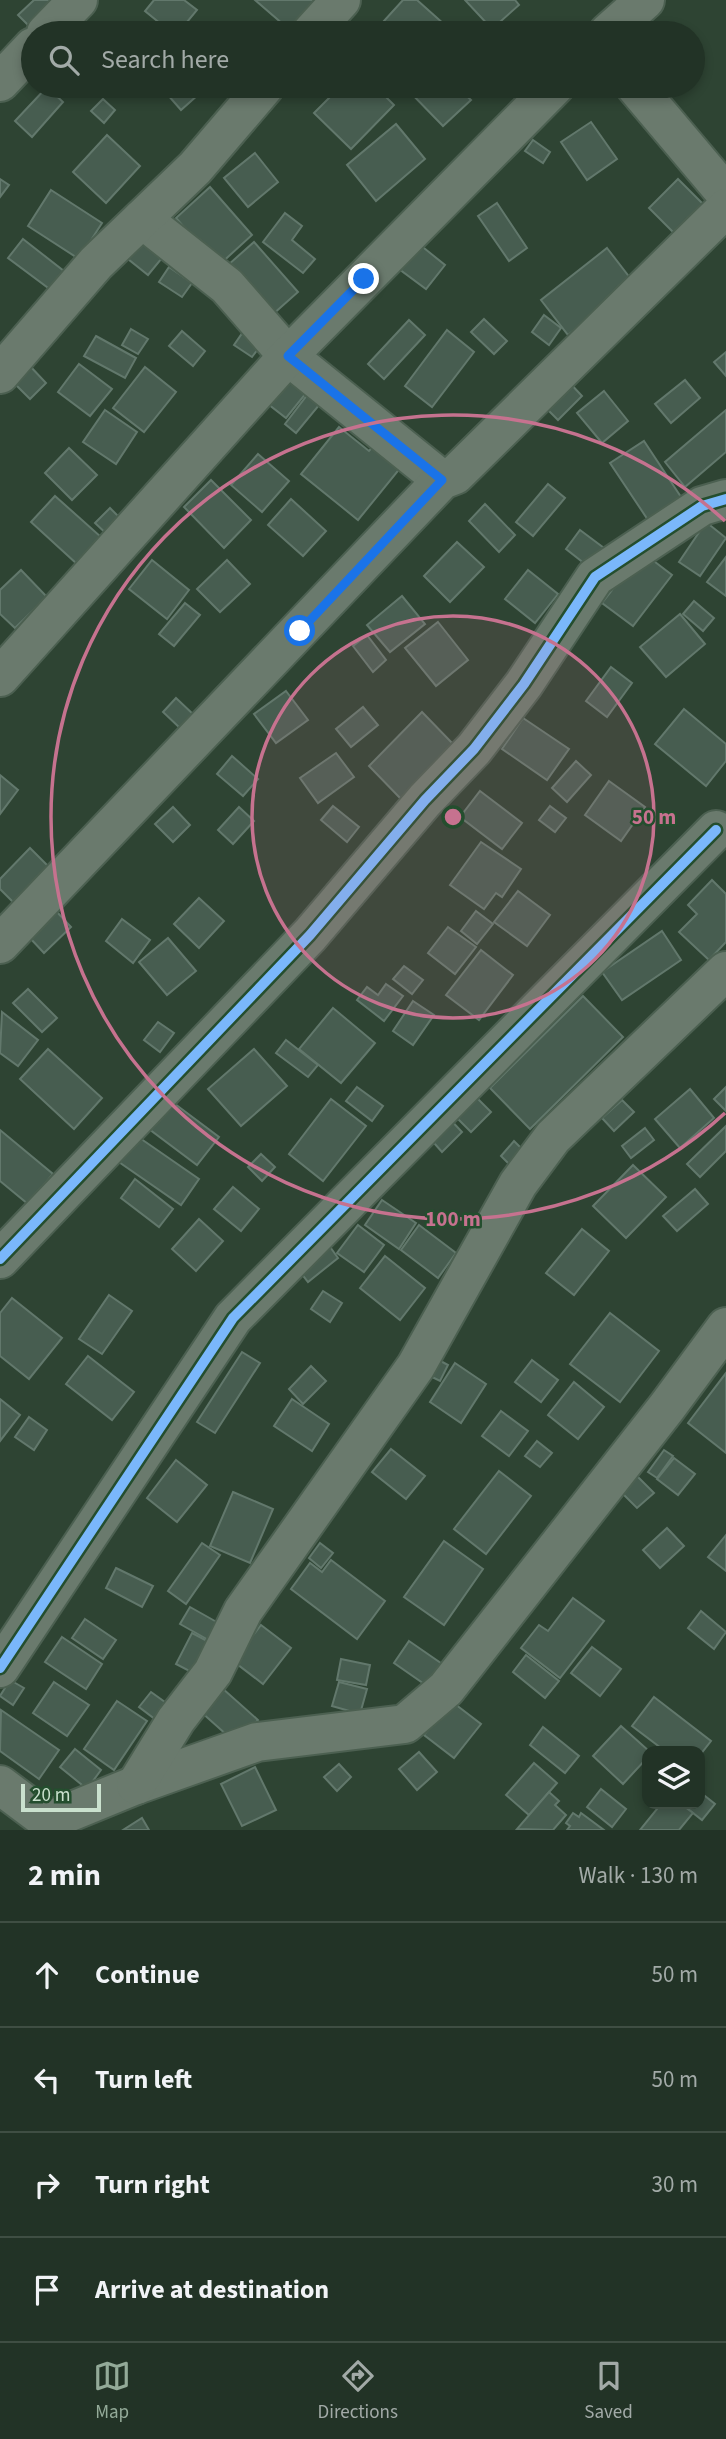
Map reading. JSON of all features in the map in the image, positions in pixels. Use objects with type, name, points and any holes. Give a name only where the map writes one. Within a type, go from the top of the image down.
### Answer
[{"type":"street","points":[[58,21],[78,0]]},
{"type":"street","points":[[323,21],[341,0]]},
{"type":"street","points":[[621,21],[645,0]]},
{"type":"street","points":[[0,82],[21,60]]},
{"type":"street","points":[[0,374],[96,263],[195,167],[255,98]]},
{"type":"street","points":[[0,677],[288,356],[543,98]]},
{"type":"street","points":[[645,98],[726,194]]},
{"type":"street","points":[[0,944],[442,480],[455,475],[726,208]]},
{"type":"street","points":[[142,219],[227,286],[288,356],[442,480]]},
{"type":"street","points":[[0,1259],[310,934],[425,800],[474,749],[524,684],[595,577],[702,506],[726,499]]},
{"type":"street","points":[[0,1668],[233,1318],[716,830]]},
{"type":"street","points":[[136,1785],[176,1720],[213,1672],[243,1611],[416,1366],[518,1184],[553,1137],[726,971]]},
{"type":"street","points":[[0,1785],[50,1825],[136,1785],[257,1742],[405,1724],[446,1689],[667,1407],[726,1326]]},
{"type":"building","points":[[34,0],[50,0],[57,8],[44,21],[24,21],[18,15]]},
{"type":"building","points":[[154,0],[184,0],[197,10],[188,21],[157,21],[145,11]]},
{"type":"building","points":[[255,0],[316,2],[300,21],[279,21]]},
{"type":"building","points":[[403,0],[417,0],[441,21],[384,21]]},
{"type":"building","points":[[465,0],[515,0],[519,5],[501,21],[485,21]]},
{"type":"building","points":[[37,98],[59,98],[63,102],[32,137],[15,121]]},
{"type":"building","points":[[170,98],[194,98],[181,110]]},
{"type":"building","points":[[329,98],[387,98],[394,105],[351,149],[314,113]]},
{"type":"building","points":[[416,98],[471,100],[443,126]]},
{"type":"building","points":[[103,99],[115,110],[104,123],[91,111]]},
{"type":"building","points":[[591,122],[617,159],[587,180],[561,142]]},
{"type":"building","points":[[396,124],[425,159],[376,201],[347,165]]},
{"type":"building","points":[[107,135],[140,166],[106,203],[73,172]]},
{"type":"building","points":[[533,140],[550,152],[543,163],[525,151]]},
{"type":"building","points":[[255,153],[278,182],[248,207],[224,178]]},
{"type":"building","points":[[0,179],[9,185],[0,197]]},
{"type":"building","points":[[678,179],[703,204],[674,233],[649,208]]},
{"type":"building","points":[[210,187],[252,235],[218,266],[176,218]]},
{"type":"building","points":[[51,190],[102,223],[79,259],[28,226]]},
{"type":"building","points":[[497,203],[527,248],[509,261],[478,216]]},
{"type":"building","points":[[285,213],[302,226],[292,240],[315,259],[303,273],[263,242]]},
{"type":"building","points":[[151,231],[171,247],[148,275],[128,259]]},
{"type":"building","points":[[23,239],[69,275],[55,293],[8,258]]},
{"type":"building","points":[[254,242],[298,292],[272,315],[228,265]]},
{"type":"building","points":[[419,244],[445,265],[426,289],[399,269]]},
{"type":"building","points":[[607,248],[634,283],[568,335],[541,300]]},
{"type":"building","points":[[169,267],[192,283],[182,297],[159,282]]},
{"type":"building","points":[[544,315],[561,328],[549,345],[532,332]]},
{"type":"building","points":[[484,319],[507,341],[494,354],[471,332]]},
{"type":"building","points":[[409,320],[425,335],[384,379],[368,364]]},
{"type":"building","points":[[131,329],[148,339],[138,354],[122,345]]},
{"type":"building","points":[[447,330],[474,352],[432,407],[405,386]]},
{"type":"building","points":[[182,331],[205,351],[193,366],[169,346]]},
{"type":"building","points":[[243,332],[261,345],[252,357],[234,345]]},
{"type":"building","points":[[96,336],[136,358],[125,378],[84,356]]},
{"type":"building","points":[[726,352],[726,376],[714,362]]},
{"type":"building","points":[[79,364],[112,389],[90,416],[58,392]]},
{"type":"building","points":[[29,365],[46,383],[30,399],[12,381]]},
{"type":"building","points":[[145,367],[176,392],[144,432],[113,408]]},
{"type":"building","points":[[289,378],[307,392],[286,418],[268,404]]},
{"type":"building","points":[[685,380],[700,398],[671,423],[655,404]]},
{"type":"building","points":[[568,381],[582,396],[558,420],[543,405]]},
{"type":"building","points":[[604,391],[628,421],[602,443],[577,413]]},
{"type":"building","points":[[308,394],[320,404],[296,433],[285,424]]},
{"type":"building","points":[[105,410],[137,432],[116,464],[83,442]]},
{"type":"building","points":[[726,410],[726,452],[685,487],[665,462]]},
{"type":"building","points":[[339,427],[369,451],[379,440],[406,461],[358,520],[301,474]]},
{"type":"building","points":[[644,441],[683,500],[650,523],[610,463]]},
{"type":"building","points":[[69,448],[97,475],[72,500],[45,473]]},
{"type":"building","points":[[258,454],[289,481],[262,512],[231,485]]},
{"type":"building","points":[[211,480],[251,520],[224,548],[184,507]]},
{"type":"building","points":[[548,484],[565,498],[533,536],[516,522]]},
{"type":"building","points":[[55,496],[101,537],[77,564],[31,522]]},
{"type":"building","points":[[291,499],[326,531],[303,556],[268,525]]},
{"type":"building","points":[[485,504],[515,535],[499,552],[469,521]]},
{"type":"building","points":[[110,508],[125,523],[111,538],[95,523]]},
{"type":"building","points":[[706,522],[726,538],[700,576],[679,562]]},
{"type":"building","points":[[580,530],[608,551],[594,571],[566,549]]},
{"type":"building","points":[[457,542],[484,567],[450,602],[424,576]]},
{"type":"building","points":[[642,552],[672,575],[633,626],[602,603]]},
{"type":"building","points":[[726,557],[726,596],[707,582]]},
{"type":"building","points":[[152,560],[189,590],[167,619],[129,589]]},
{"type":"building","points":[[227,560],[250,584],[220,612],[197,589]]},
{"type":"building","points":[[21,570],[47,597],[15,628],[0,614],[0,590]]},
{"type":"building","points":[[528,570],[558,594],[535,623],[505,599]]},
{"type":"building","points":[[402,596],[425,624],[390,652],[367,625]]},
{"type":"building","points":[[694,601],[714,618],[703,631],[683,614]]},
{"type":"building","points":[[185,603],[200,615],[174,646],[159,634]]},
{"type":"building","points":[[680,614],[705,644],[666,677],[640,647]]},
{"type":"building","points":[[438,622],[468,660],[436,686],[405,648]]},
{"type":"building","points":[[367,635],[386,660],[373,672],[353,646]]},
{"type":"building","points":[[611,667],[632,683],[607,717],[586,701]]},
{"type":"building","points":[[286,691],[308,720],[276,743],[254,714]]},
{"type":"building","points":[[176,698],[194,715],[181,729],[163,712]]},
{"type":"building","points":[[363,707],[378,725],[351,747],[336,729]]},
{"type":"building","points":[[684,709],[726,744],[726,761],[706,786],[655,744]]},
{"type":"building","points":[[422,712],[455,746],[401,799],[369,766]]},
{"type":"building","points":[[523,718],[569,749],[547,780],[502,749]]},
{"type":"building","points":[[336,753],[354,777],[318,803],[300,778]]},
{"type":"building","points":[[232,756],[258,779],[243,796],[217,774]]},
{"type":"building","points":[[576,761],[591,775],[567,802],[552,788]]},
{"type":"building","points":[[0,775],[18,790],[0,814]]},
{"type":"building","points":[[609,781],[645,807],[621,841],[585,815]]},
{"type":"building","points":[[480,791],[522,823],[502,849],[460,817]]},
{"type":"building","points":[[333,806],[359,827],[347,842],[321,820]]},
{"type":"building","points":[[550,806],[566,818],[555,832],[539,820]]},
{"type":"building","points":[[173,807],[190,825],[173,842],[155,824]]},
{"type":"building","points":[[239,807],[254,821],[233,844],[218,830]]},
{"type":"building","points":[[481,842],[521,869],[502,897],[496,893],[484,909],[450,885]]},
{"type":"building","points":[[30,848],[53,871],[18,907],[0,889],[0,879]]},
{"type":"building","points":[[712,880],[726,894],[726,942],[709,960],[679,932],[697,914],[688,905]]},
{"type":"building","points":[[518,891],[550,915],[527,946],[494,922]]},
{"type":"building","points":[[199,898],[224,921],[199,948],[174,924]]},
{"type":"building","points":[[56,911],[71,927],[44,953],[29,937]]},
{"type":"building","points":[[476,911],[493,924],[477,944],[461,931]]},
{"type":"building","points":[[122,919],[150,940],[133,963],[106,941]]},
{"type":"building","points":[[448,927],[476,947],[455,974],[428,953]]},
{"type":"building","points":[[662,931],[681,960],[622,1000],[602,972]]},
{"type":"building","points":[[168,938],[196,971],[167,995],[139,962]]},
{"type":"building","points":[[481,950],[513,975],[479,1020],[446,995]]},
{"type":"building","points":[[404,966],[423,980],[412,994],[393,979]]},
{"type":"building","points":[[386,984],[403,996],[384,1021],[357,1000],[367,987],[378,995]]},
{"type":"building","points":[[28,989],[57,1018],[42,1032],[13,1003]]},
{"type":"building","points":[[583,996],[623,1037],[530,1129],[490,1088]]},
{"type":"building","points":[[413,1001],[434,1015],[413,1045],[393,1031]]},
{"type":"building","points":[[333,1008],[375,1043],[341,1083],[299,1049]]},
{"type":"building","points":[[2,1012],[38,1040],[18,1066],[0,1053]]},
{"type":"building","points":[[158,1022],[174,1033],[160,1052],[144,1040]]},
{"type":"building","points":[[286,1040],[318,1065],[308,1077],[276,1053]]},
{"type":"building","points":[[48,1049],[102,1098],[74,1129],[20,1079]]},
{"type":"building","points":[[254,1049],[287,1086],[241,1126],[208,1089]]},
{"type":"building","points":[[357,1087],[383,1106],[372,1121],[346,1101]]},
{"type":"building","points":[[726,1087],[726,1111],[714,1099]]},
{"type":"building","points":[[690,1089],[714,1118],[680,1148],[655,1119]]},
{"type":"building","points":[[470,1091],[491,1112],[471,1132],[450,1111]]},
{"type":"building","points":[[331,1099],[366,1126],[323,1181],[289,1154]]},
{"type":"building","points":[[622,1100],[634,1112],[614,1131],[602,1118]]},
{"type":"building","points":[[171,1101],[219,1137],[197,1165],[149,1129]]},
{"type":"building","points":[[446,1115],[462,1132],[442,1152],[426,1134]]},
{"type":"building","points":[[726,1126],[726,1151],[700,1177],[687,1164]]},
{"type":"building","points":[[645,1128],[654,1140],[631,1158],[622,1146]]},
{"type":"building","points":[[0,1130],[53,1174],[28,1204],[0,1181]]},
{"type":"building","points":[[134,1134],[199,1179],[181,1205],[116,1160]]},
{"type":"building","points":[[514,1141],[525,1152],[511,1166],[501,1156]]},
{"type":"building","points":[[261,1154],[275,1167],[262,1181],[248,1167]]},
{"type":"building","points":[[633,1165],[666,1197],[626,1238],[593,1206]]},
{"type":"building","points":[[135,1179],[173,1209],[159,1227],[121,1198]]},
{"type":"building","points":[[233,1187],[259,1209],[241,1231],[214,1209]]},
{"type":"building","points":[[695,1189],[708,1204],[677,1231],[663,1216]]},
{"type":"building","points":[[382,1200],[416,1223],[399,1249],[365,1225]]},
{"type":"building","points":[[199,1219],[223,1241],[196,1271],[172,1249]]},
{"type":"building","points":[[358,1225],[384,1245],[364,1272],[337,1253]]},
{"type":"building","points":[[419,1225],[456,1253],[438,1278],[401,1250]]},
{"type":"building","points":[[582,1229],[609,1251],[574,1295],[546,1273]]},
{"type":"building","points":[[328,1244],[338,1258],[308,1282],[297,1268]]},
{"type":"building","points":[[385,1256],[425,1288],[400,1320],[360,1288]]},
{"type":"building","points":[[323,1291],[342,1303],[330,1322],[311,1309]]},
{"type":"building","points":[[109,1295],[132,1311],[102,1354],[79,1339]]},
{"type":"building","points":[[12,1298],[62,1338],[29,1379],[0,1356],[0,1313]]},
{"type":"building","points":[[610,1313],[659,1351],[620,1402],[570,1364]]},
{"type":"building","points":[[242,1352],[260,1363],[215,1433],[197,1422]]},
{"type":"building","points":[[88,1356],[134,1392],[112,1420],[66,1384]]},
{"type":"building","points":[[435,1358],[448,1365],[440,1381],[426,1374]]},
{"type":"building","points":[[532,1360],[558,1380],[541,1402],[515,1382]]},
{"type":"building","points":[[455,1363],[486,1384],[461,1423],[430,1402]]},
{"type":"building","points":[[311,1366],[326,1381],[303,1404],[289,1389]]},
{"type":"building","points":[[726,1373],[726,1453],[688,1423]]},
{"type":"building","points":[[574,1382],[604,1407],[578,1439],[548,1415]]},
{"type":"building","points":[[0,1399],[20,1415],[0,1441]]},
{"type":"building","points":[[292,1399],[329,1424],[312,1451],[274,1426]]},
{"type":"building","points":[[501,1411],[528,1431],[509,1456],[482,1436]]},
{"type":"building","points":[[29,1417],[47,1430],[34,1450],[15,1437]]},
{"type":"building","points":[[537,1441],[552,1453],[540,1467],[525,1456]]},
{"type":"building","points":[[391,1449],[425,1476],[406,1499],[372,1472]]},
{"type":"building","points":[[664,1450],[673,1456],[657,1478],[648,1472]]},
{"type":"building","points":[[674,1458],[695,1474],[678,1495],[657,1479]]},
{"type":"building","points":[[176,1460],[207,1485],[177,1522],[147,1498]]},
{"type":"building","points":[[499,1471],[531,1496],[486,1554],[454,1529]]},
{"type":"building","points":[[634,1473],[654,1493],[637,1508],[617,1488]]},
{"type":"building","points":[[233,1492],[273,1509],[250,1563],[210,1546]]},
{"type":"building","points":[[667,1528],[684,1546],[660,1568],[643,1550]]},
{"type":"building","points":[[726,1535],[726,1571],[708,1557]]},
{"type":"building","points":[[444,1541],[483,1569],[444,1625],[404,1597]]},
{"type":"building","points":[[202,1543],[220,1555],[186,1604],[168,1591]]},
{"type":"building","points":[[320,1543],[333,1553],[321,1568],[309,1558]]},
{"type":"building","points":[[331,1560],[385,1601],[357,1639],[291,1589],[310,1563],[322,1572]]},
{"type":"building","points":[[116,1568],[153,1586],[142,1607],[106,1588]]},
{"type":"building","points":[[573,1598],[604,1621],[560,1678],[521,1648],[539,1625],[548,1631]]},
{"type":"building","points":[[190,1607],[222,1625],[212,1642],[180,1624]]},
{"type":"building","points":[[701,1611],[726,1632],[714,1649],[688,1628]]},
{"type":"building","points":[[85,1619],[116,1640],[103,1659],[72,1638]]},
{"type":"building","points":[[261,1625],[291,1648],[263,1684],[233,1661]]},
{"type":"building","points":[[192,1633],[213,1644],[197,1675],[176,1664]]},
{"type":"building","points":[[62,1637],[102,1664],[86,1689],[45,1662]]},
{"type":"building","points":[[409,1641],[448,1668],[433,1690],[394,1663]]},
{"type":"building","points":[[592,1647],[621,1669],[600,1696],[571,1673]]},
{"type":"building","points":[[526,1655],[559,1681],[545,1698],[513,1672]]},
{"type":"building","points":[[341,1659],[370,1665],[366,1685],[337,1680]]},
{"type":"building","points":[[10,1680],[24,1688],[13,1705],[0,1696]]},
{"type":"building","points":[[54,1682],[89,1705],[67,1736],[33,1713]]},
{"type":"building","points":[[339,1682],[367,1689],[360,1714],[332,1706]]},
{"type":"building","points":[[222,1688],[258,1720],[237,1744],[201,1712]]},
{"type":"building","points":[[151,1692],[176,1710],[164,1726],[139,1707]]},
{"type":"building","points":[[654,1697],[711,1741],[705,1749],[705,1746],[658,1746],[632,1726]]},
{"type":"building","points":[[117,1701],[147,1721],[114,1770],[84,1749]]},
{"type":"building","points":[[451,1701],[481,1724],[454,1758],[424,1735]]},
{"type":"building","points":[[1,1710],[59,1750],[39,1779],[0,1751]]},
{"type":"building","points":[[621,1726],[643,1746],[642,1763],[623,1784],[593,1756]]},
{"type":"building","points":[[543,1727],[579,1756],[565,1773],[530,1745]]},
{"type":"building","points":[[75,1749],[101,1770],[87,1789],[60,1767]]},
{"type":"building","points":[[419,1752],[437,1772],[417,1790],[399,1769]]},
{"type":"building","points":[[534,1763],[557,1783],[529,1815],[506,1795]]},
{"type":"building","points":[[339,1764],[351,1777],[337,1791],[324,1777]]},
{"type":"building","points":[[255,1767],[276,1810],[242,1826],[221,1784]]},
{"type":"building","points":[[601,1789],[626,1809],[612,1827],[587,1807]]},
{"type":"building","points":[[549,1792],[559,1801],[555,1805],[566,1815],[553,1830],[517,1829]]},
{"type":"building","points":[[705,1796],[715,1804],[702,1820],[688,1809],[705,1809]]},
{"type":"building","points":[[657,1809],[688,1809],[693,1813],[679,1830],[640,1830]]},
{"type":"building","points":[[573,1813],[579,1817],[581,1813],[604,1830],[567,1830],[570,1826],[566,1823]]},
{"type":"building","points":[[142,1818],[149,1830],[123,1830]]},
{"type":"cycle path","points":[[0,1259],[310,935],[425,800],[474,749],[524,684],[595,577],[702,506],[726,499]]},
{"type":"cycle path","points":[[0,1668],[233,1318],[716,830]]},
{"type":"route","points":[[300,631],[442,480],[288,356],[364,279]]}]
